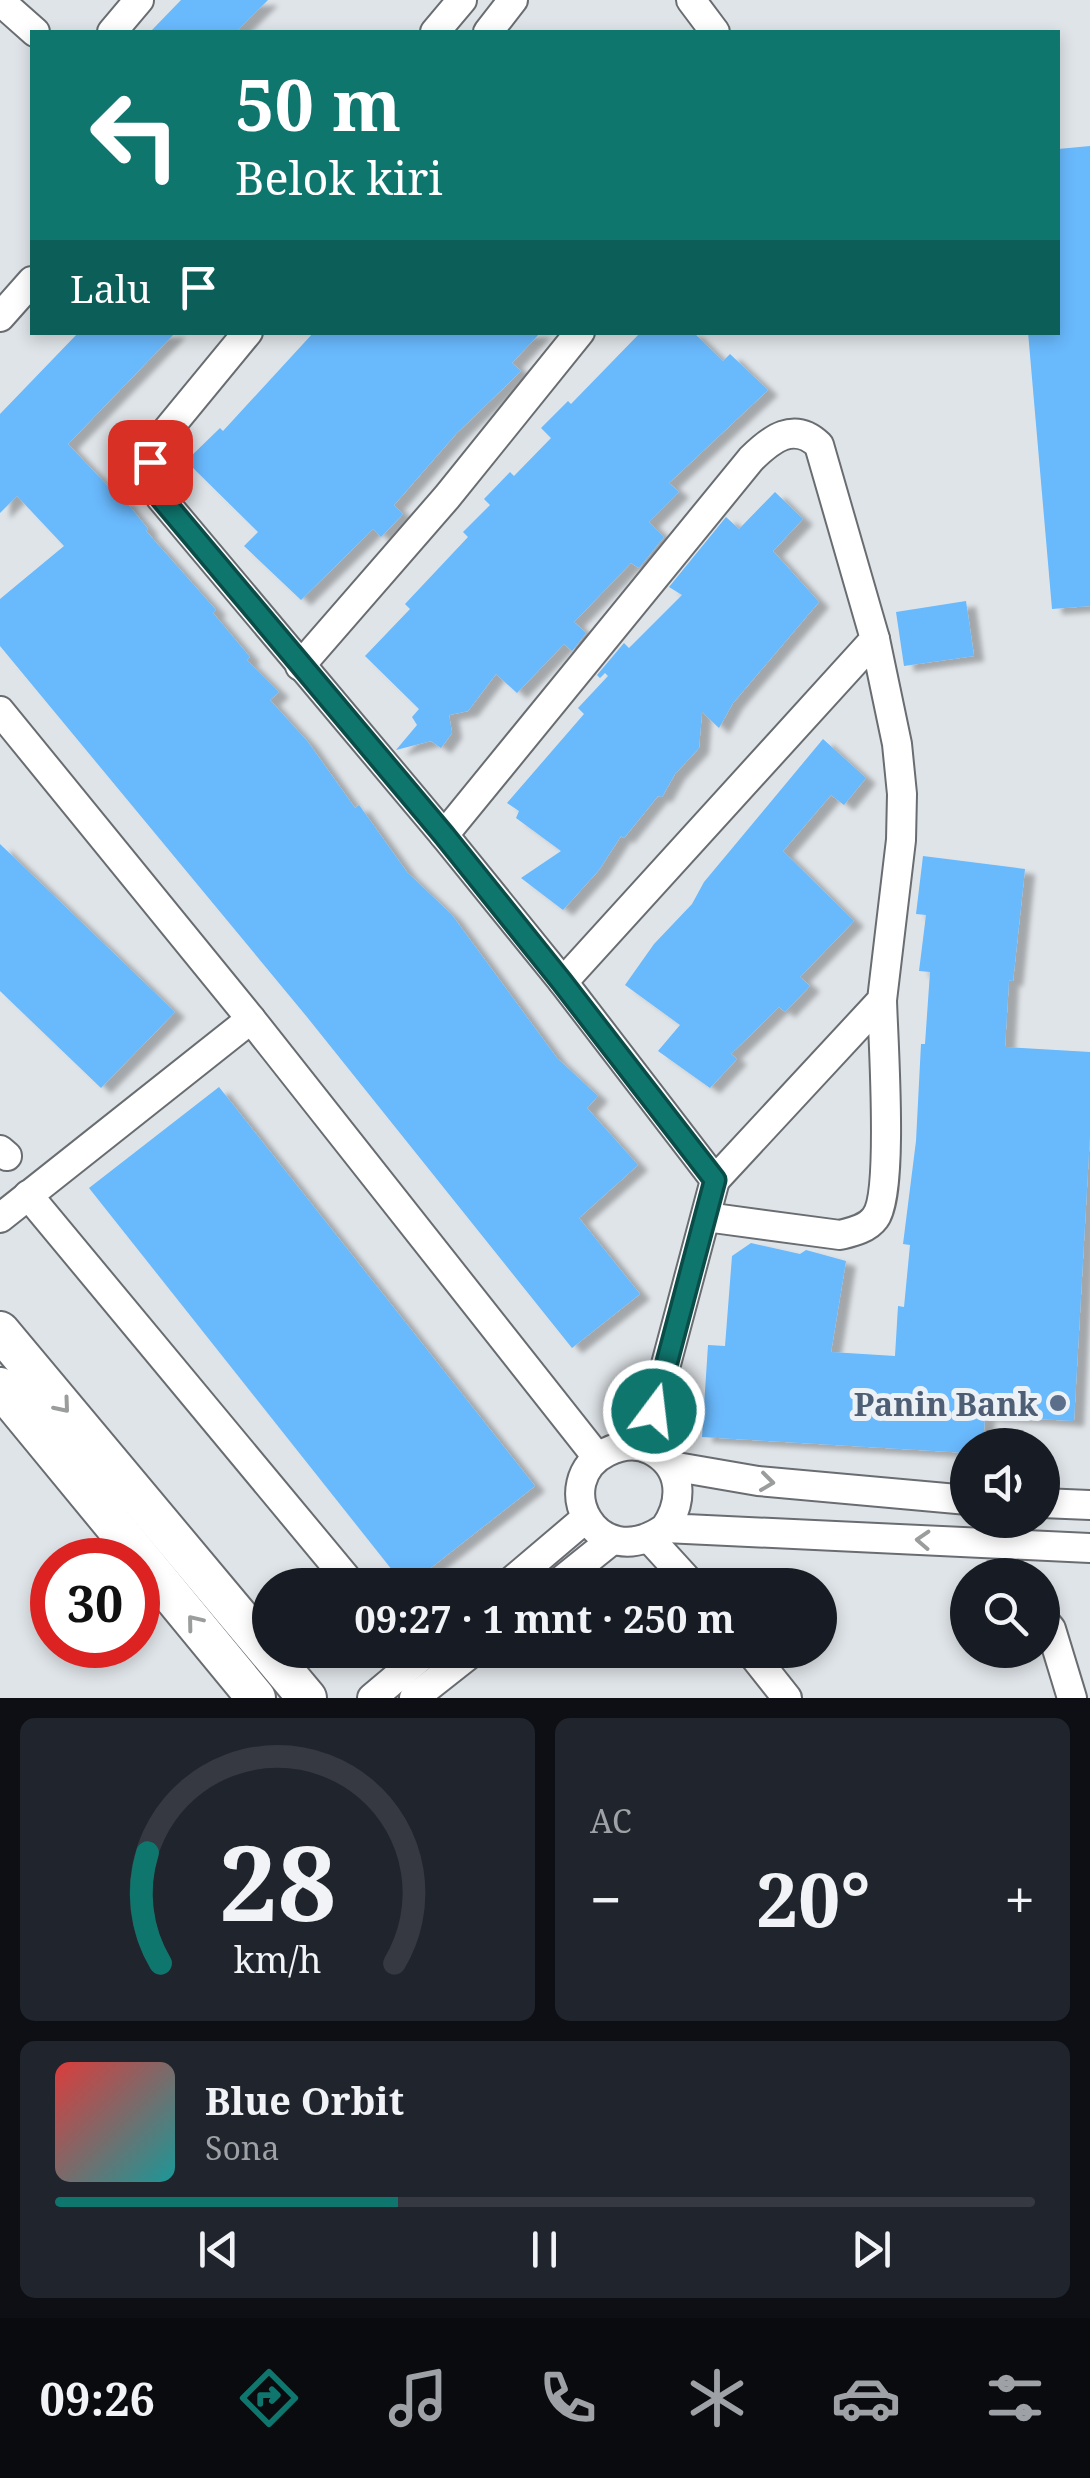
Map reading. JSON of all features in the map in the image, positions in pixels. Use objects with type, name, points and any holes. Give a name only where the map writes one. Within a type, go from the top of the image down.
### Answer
[{"type":"street","points":[[114,30],[139,0]]},
{"type":"street","points":[[438,30],[462,0]]},
{"type":"street","points":[[490,30],[514,0]]},
{"type":"street","points":[[691,0],[714,30]]},
{"type":"street","points":[[0,1],[33,30]]},
{"type":"street","points":[[0,318],[30,283]]},
{"type":"street","points":[[246,335],[155,445],[150,478],[161,498],[444,835],[715,1180]]},
{"type":"street","points":[[300,666],[447,497],[578,335]]},
{"type":"street","points":[[444,835],[751,459],[782,434],[801,433],[819,445],[874,639],[897,744],[902,794],[901,840],[882,1000],[885,1174],[881,1203],[875,1218],[859,1230],[840,1235],[706,1217]]},
{"type":"street","points":[[562,982],[874,639]]},
{"type":"street","points":[[0,711],[251,1019],[597,1457]]},
{"type":"street","points":[[644,1447],[715,1180],[882,1000]]},
{"type":"street","points":[[2,1217],[251,1019]]},
{"type":"street","points":[[28,1195],[338,1568]]},
{"type":"street","points":[[0,1332],[308,1698]]},
{"type":"street","points":[[0,1387],[256,1698]]},
{"type":"street","points":[[657,1534],[674,1514],[679,1498],[671,1466],[660,1454],[644,1447],[620,1446],[597,1457],[586,1470],[581,1502],[586,1518],[612,1540],[631,1543],[657,1534],[823,1536],[1090,1548]]},
{"type":"street","points":[[671,1466],[758,1481],[950,1499]]},
{"type":"street","points":[[823,1488],[823,1536]]},
{"type":"street","points":[[1060,1504],[1090,1505]]},
{"type":"street","points":[[527,1568],[586,1518]]},
{"type":"street","points":[[657,1534],[680,1568]]},
{"type":"street","points":[[577,1568],[612,1540]]},
{"type":"street","points":[[1060,1659],[1072,1698]]},
{"type":"street","points":[[372,1698],[412,1668]]},
{"type":"street","points":[[764,1668],[788,1698]]},
{"type":"building","points":[[181,0],[268,0],[238,30],[152,30]]},
{"type":"building","points":[[1090,146],[1090,606],[1052,609],[1028,335],[1060,335],[1060,149]]},
{"type":"building","points":[[76,335],[173,335],[68,444],[123,498],[146,531],[216,610],[213,613],[250,657],[247,660],[279,692],[270,700],[308,742],[355,808],[359,805],[407,872],[452,915],[557,1058],[598,1096],[587,1108],[638,1165],[579,1218],[640,1294],[572,1348],[307,1017],[0,646],[0,599],[64,546],[17,496],[0,513],[0,414]]},
{"type":"building","points":[[311,335],[538,335],[512,363],[521,371],[456,434],[394,505],[403,514],[381,537],[373,529],[301,600],[244,546],[258,532],[186,461],[220,428],[223,431]]},
{"type":"building","points":[[638,335],[696,335],[723,361],[730,354],[768,390],[669,483],[679,492],[649,522],[664,537],[639,568],[631,563],[574,622],[586,633],[572,651],[564,644],[517,693],[496,674],[468,711],[449,715],[452,733],[441,748],[431,741],[396,750],[417,725],[412,717],[419,709],[365,656],[410,609],[405,604],[468,537],[463,532],[490,505],[484,499],[510,472],[514,476],[551,438],[541,428],[568,401],[571,404]]},
{"type":"building","points":[[775,492],[803,519],[773,551],[819,602],[733,703],[719,728],[702,712],[699,748],[675,774],[662,797],[658,796],[624,838],[621,836],[599,870],[563,910],[521,878],[561,851],[516,818],[519,811],[507,803],[584,714],[578,708],[608,676],[597,675],[624,643],[629,648],[682,595],[669,587],[726,517],[739,529]]},
{"type":"building","points":[[966,601],[974,656],[904,666],[896,612]]},
{"type":"building","points":[[823,739],[866,778],[844,805],[831,795],[783,851],[854,921],[800,977],[810,986],[785,1012],[779,1007],[731,1054],[737,1059],[710,1088],[658,1051],[680,1025],[625,985],[654,944],[692,904],[704,882]]},
{"type":"building","points":[[0,844],[175,1012],[101,1088],[0,991]]},
{"type":"building","points":[[923,856],[1025,869],[1013,981],[1009,980],[1005,1047],[1090,1052],[1090,1134],[1074,1421],[985,1416],[984,1428],[950,1428],[950,1452],[702,1437],[708,1345],[725,1346],[732,1256],[751,1243],[800,1254],[806,1250],[846,1261],[831,1352],[895,1356],[898,1306],[904,1307],[910,1245],[903,1244],[930,972],[919,971],[926,915],[916,914]]},
{"type":"building","points":[[219,1087],[535,1486],[431,1568],[391,1568],[89,1188]]},
{"type":"place","name":"Panin Bank","points":[[1058,1403]]},
{"type":"route","points":[[150,462],[150,478],[161,498],[444,835],[715,1180],[654,1411]]}]
